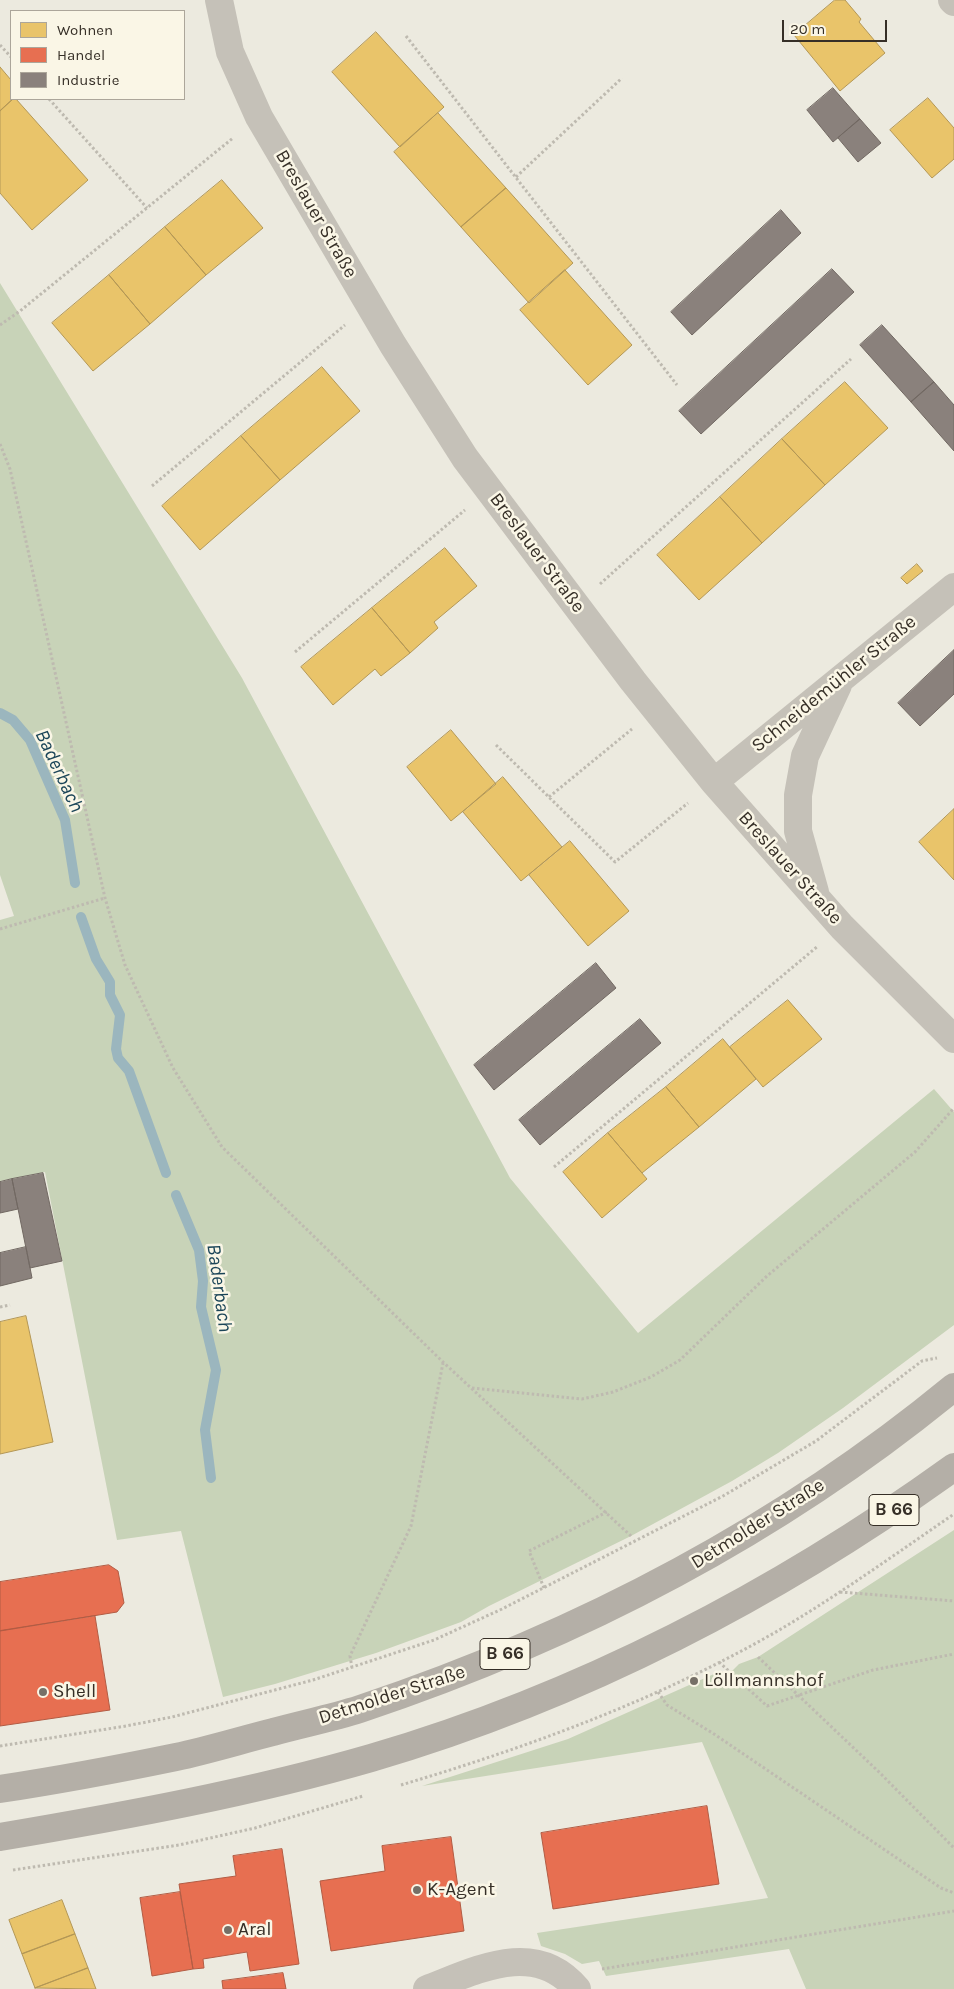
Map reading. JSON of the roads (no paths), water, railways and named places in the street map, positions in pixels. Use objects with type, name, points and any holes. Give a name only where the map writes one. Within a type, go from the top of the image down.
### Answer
[{"type":"main road","name":"Detmolder Straße","points":[[0,1789],[188,1754],[358,1710],[479,1666],[563,1629],[665,1580],[712,1554],[828,1481],[954,1387]]},
{"type":"main road","name":"B 66","points":[[0,1837],[139,1812],[371,1758],[471,1725],[534,1701],[613,1667],[736,1604],[833,1549],[903,1504],[954,1467]]},
{"type":"street","name":"Breslauer Straße","points":[[219,0],[230,52],[259,117],[370,305],[465,458],[576,606],[714,782],[842,927],[954,1039]]},
{"type":"street","name":"Schneidemühler Straße","points":[[714,782],[954,587]]},
{"type":"street","points":[[817,899],[798,832],[798,795],[805,756],[842,677]]},
{"type":"street","points":[[427,1989],[473,1972],[510,1962],[528,1961],[541,1964],[573,1984]]},
{"type":"waterway","name":"Baderbach","points":[[0,713],[13,720],[30,740],[65,820],[75,883]]},
{"type":"waterway","name":"Baderbach","points":[[81,917],[96,959],[110,982],[110,995],[120,1015],[116,1049],[118,1058],[129,1071],[166,1173]]},
{"type":"waterway","name":"Baderbach","points":[[176,1195],[199,1250],[203,1281],[201,1307],[216,1370],[205,1430],[211,1478]]},
{"type":"place","name":"Löllmannshof","points":[[694,1681]]},
{"type":"place","name":"Shell","points":[[43,1692]]},
{"type":"place","name":"K-Agent","points":[[417,1890]]},
{"type":"place","name":"Aral","points":[[228,1930]]}]
